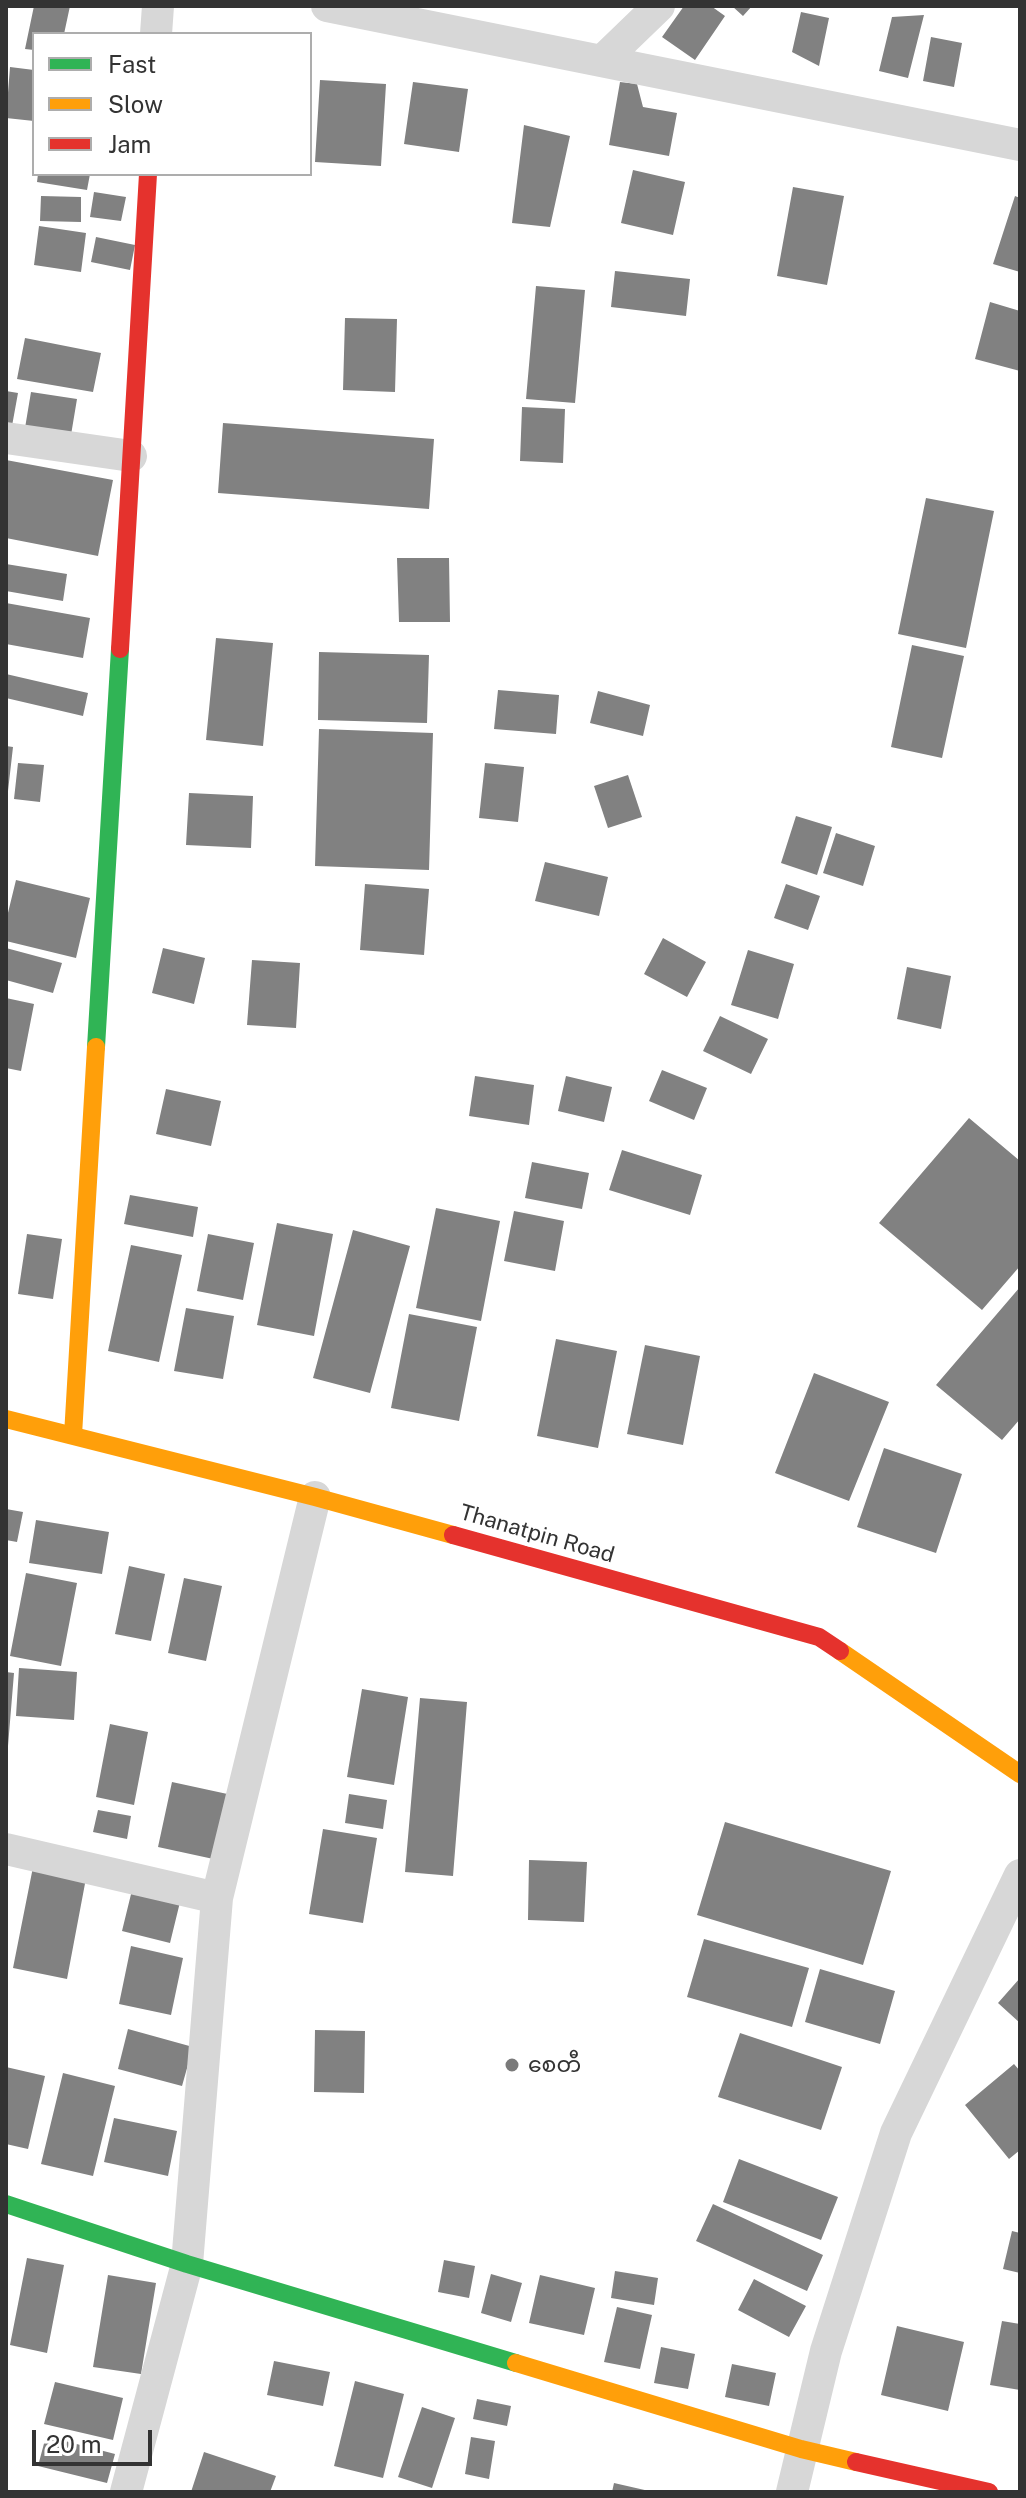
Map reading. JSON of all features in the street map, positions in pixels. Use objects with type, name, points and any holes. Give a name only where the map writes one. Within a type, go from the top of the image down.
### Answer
[{"type":"street","points":[[156,32],[158,6]]},
{"type":"street","points":[[327,6],[1020,145]]},
{"type":"street","points":[[602,61],[659,6]]},
{"type":"street","points":[[73,1435],[148,176]]},
{"type":"street","points":[[6,438],[131,456]]},
{"type":"street","name":"Thanatpin Road","points":[[6,1419],[315,1497],[819,1637],[1020,1774]]},
{"type":"street","points":[[126,2492],[187,2264],[217,1898],[315,1497]]},
{"type":"street","points":[[6,1849],[217,1898]]},
{"type":"street","points":[[792,2492],[826,2351],[896,2133],[1020,1875]]},
{"type":"street","points":[[6,2204],[187,2264],[801,2449],[989,2492]]},
{"type":"building","points":[[34,6],[70,6],[64,32],[32,32],[32,50],[25,49]]},
{"type":"building","points":[[684,6],[711,6],[725,16],[695,60],[662,37]]},
{"type":"building","points":[[732,6],[752,6],[743,16]]},
{"type":"building","points":[[801,12],[829,18],[819,66],[792,52]]},
{"type":"building","points":[[924,15],[908,78],[879,71],[892,17]]},
{"type":"building","points":[[931,37],[962,43],[954,87],[923,81]]},
{"type":"building","points":[[10,67],[32,70],[32,121],[6,118]]},
{"type":"building","points":[[320,80],[386,84],[381,166],[315,162]]},
{"type":"building","points":[[413,82],[468,89],[459,152],[404,144]]},
{"type":"building","points":[[620,82],[637,84],[643,107],[677,113],[669,156],[609,145]]},
{"type":"building","points":[[524,125],[570,136],[550,227],[512,223]]},
{"type":"building","points":[[633,170],[685,182],[673,235],[621,223]]},
{"type":"building","points":[[38,176],[90,176],[87,190],[37,182]]},
{"type":"building","points":[[793,187],[844,196],[827,285],[777,276]]},
{"type":"building","points":[[94,192],[126,197],[121,221],[90,217]]},
{"type":"building","points":[[41,196],[81,197],[81,222],[40,221]]},
{"type":"building","points":[[1015,196],[1020,198],[1020,272],[993,264]]},
{"type":"building","points":[[39,226],[86,233],[81,272],[34,265]]},
{"type":"building","points":[[96,237],[135,245],[130,270],[91,262]]},
{"type":"building","points":[[615,271],[690,279],[686,316],[611,307]]},
{"type":"building","points":[[536,286],[585,290],[575,403],[526,399]]},
{"type":"building","points":[[990,302],[1020,311],[1020,371],[975,359]]},
{"type":"building","points":[[345,318],[397,319],[395,392],[343,390]]},
{"type":"building","points":[[25,338],[101,353],[93,392],[17,379]]},
{"type":"building","points":[[6,391],[18,393],[12,426],[6,425]]},
{"type":"building","points":[[31,392],[77,399],[71,435],[25,428]]},
{"type":"building","points":[[522,407],[565,409],[563,463],[520,461]]},
{"type":"building","points":[[223,423],[434,439],[429,509],[218,493]]},
{"type":"building","points":[[6,460],[113,480],[98,556],[6,538]]},
{"type":"building","points":[[926,498],[994,511],[966,648],[898,634]]},
{"type":"building","points":[[397,558],[449,558],[450,622],[399,622]]},
{"type":"building","points":[[6,564],[67,574],[63,601],[6,591]]},
{"type":"building","points":[[6,603],[90,618],[83,658],[6,644]]},
{"type":"building","points":[[216,638],[273,643],[263,746],[206,740]]},
{"type":"building","points":[[912,645],[964,656],[942,758],[891,747]]},
{"type":"building","points":[[319,652],[429,655],[427,723],[318,720]]},
{"type":"building","points":[[6,674],[88,693],[83,716],[6,698]]},
{"type":"building","points":[[498,690],[559,695],[556,734],[494,729]]},
{"type":"building","points":[[598,691],[650,705],[643,736],[590,723]]},
{"type":"building","points":[[319,729],[433,733],[429,870],[315,866]]},
{"type":"building","points":[[6,746],[13,747],[8,791],[6,791]]},
{"type":"building","points":[[18,763],[44,765],[40,802],[14,799]]},
{"type":"building","points":[[485,763],[524,767],[518,822],[479,818]]},
{"type":"building","points":[[628,775],[642,817],[608,828],[594,786]]},
{"type":"building","points":[[189,793],[253,796],[251,848],[186,845]]},
{"type":"building","points":[[796,816],[832,827],[817,875],[781,863]]},
{"type":"building","points":[[836,833],[875,846],[863,886],[823,873]]},
{"type":"building","points":[[545,862],[608,877],[599,916],[535,901]]},
{"type":"building","points":[[16,880],[90,898],[76,958],[6,941],[6,921]]},
{"type":"building","points":[[365,884],[429,889],[424,955],[360,950]]},
{"type":"building","points":[[786,884],[820,896],[808,930],[774,918]]},
{"type":"building","points":[[663,938],[706,962],[687,997],[644,974]]},
{"type":"building","points":[[6,948],[62,963],[53,993],[6,980]]},
{"type":"building","points":[[163,948],[205,958],[194,1004],[152,993]]},
{"type":"building","points":[[748,950],[794,964],[778,1019],[731,1005]]},
{"type":"building","points":[[252,960],[300,963],[296,1028],[247,1025]]},
{"type":"building","points":[[907,967],[951,976],[941,1029],[897,1019]]},
{"type":"building","points":[[6,998],[34,1004],[21,1071],[6,1068]]},
{"type":"building","points":[[720,1016],[768,1039],[751,1074],[703,1051]]},
{"type":"building","points":[[662,1070],[707,1088],[694,1120],[649,1101]]},
{"type":"building","points":[[475,1076],[534,1085],[529,1125],[469,1116]]},
{"type":"building","points":[[566,1076],[612,1087],[604,1122],[558,1111]]},
{"type":"building","points":[[166,1089],[221,1101],[211,1146],[156,1134]]},
{"type":"building","points":[[969,1118],[1020,1161],[1020,1266],[982,1310],[879,1223]]},
{"type":"building","points":[[622,1150],[702,1175],[690,1215],[609,1190]]},
{"type":"building","points":[[532,1162],[589,1173],[582,1209],[525,1198]]},
{"type":"building","points":[[130,1195],[198,1207],[193,1237],[124,1224]]},
{"type":"building","points":[[436,1208],[500,1221],[481,1321],[416,1308]]},
{"type":"building","points":[[514,1211],[564,1221],[555,1271],[504,1261]]},
{"type":"building","points":[[277,1223],[333,1234],[314,1336],[257,1325]]},
{"type":"building","points":[[353,1230],[410,1246],[370,1393],[313,1378]]},
{"type":"building","points":[[27,1234],[62,1239],[53,1299],[18,1294]]},
{"type":"building","points":[[208,1234],[254,1243],[243,1300],[197,1291]]},
{"type":"building","points":[[131,1245],[182,1255],[159,1362],[108,1351]]},
{"type":"building","points":[[1020,1287],[1020,1419],[1002,1440],[936,1385]]},
{"type":"building","points":[[186,1308],[234,1316],[223,1379],[174,1371]]},
{"type":"building","points":[[409,1314],[477,1327],[459,1421],[391,1408]]},
{"type":"building","points":[[556,1339],[617,1351],[598,1448],[537,1436]]},
{"type":"building","points":[[645,1345],[700,1356],[683,1445],[627,1434]]},
{"type":"building","points":[[814,1373],[889,1402],[849,1501],[775,1473]]},
{"type":"building","points":[[884,1448],[962,1474],[936,1553],[857,1527]]},
{"type":"building","points":[[6,1509],[23,1512],[17,1542],[6,1540]]},
{"type":"building","points":[[36,1520],[109,1532],[102,1574],[29,1563]]},
{"type":"building","points":[[129,1566],[165,1574],[151,1641],[115,1634]]},
{"type":"building","points":[[26,1573],[77,1583],[61,1666],[10,1656]]},
{"type":"building","points":[[184,1578],[222,1586],[206,1661],[168,1653]]},
{"type":"building","points":[[19,1668],[77,1672],[74,1720],[16,1716]]},
{"type":"building","points":[[6,1672],[14,1673],[8,1746],[6,1746]]},
{"type":"building","points":[[362,1689],[408,1697],[394,1785],[347,1777]]},
{"type":"building","points":[[420,1698],[467,1702],[453,1876],[405,1872]]},
{"type":"building","points":[[110,1724],[148,1732],[134,1805],[96,1797]]},
{"type":"building","points":[[172,1782],[232,1795],[218,1860],[158,1847]]},
{"type":"building","points":[[349,1794],[387,1800],[383,1829],[345,1823]]},
{"type":"building","points":[[98,1810],[131,1816],[127,1839],[93,1832]]},
{"type":"building","points":[[725,1822],[891,1871],[863,1965],[697,1915]]},
{"type":"building","points":[[323,1829],[377,1838],[363,1923],[309,1914]]},
{"type":"building","points":[[529,1860],[587,1862],[584,1922],[528,1920]]},
{"type":"building","points":[[34,1862],[87,1873],[67,1979],[13,1968]]},
{"type":"building","points":[[133,1886],[181,1898],[170,1943],[122,1931]]},
{"type":"building","points":[[704,1939],[809,1968],[792,2027],[687,1997]]},
{"type":"building","points":[[131,1946],[183,1958],[171,2015],[119,2004]]},
{"type":"building","points":[[820,1969],[895,1991],[880,2044],[805,2022]]},
{"type":"building","points":[[1020,1978],[1020,2023],[998,2003]]},
{"type":"building","points":[[128,2029],[193,2047],[182,2086],[118,2069]]},
{"type":"building","points":[[315,2030],[365,2031],[364,2093],[314,2092]]},
{"type":"building","points":[[740,2033],[842,2067],[821,2130],[718,2097]]},
{"type":"building","points":[[1014,2064],[1020,2071],[1020,2150],[1009,2159],[965,2105]]},
{"type":"building","points":[[6,2067],[45,2076],[28,2149],[6,2144]]},
{"type":"building","points":[[63,2073],[115,2086],[93,2176],[41,2164]]},
{"type":"building","points":[[114,2118],[177,2131],[168,2176],[104,2162]]},
{"type":"building","points":[[739,2159],[838,2197],[821,2240],[723,2202]]},
{"type":"building","points":[[713,2204],[823,2255],[807,2291],[696,2241]]},
{"type":"building","points":[[1012,2231],[1020,2233],[1020,2273],[1003,2269]]},
{"type":"building","points":[[27,2258],[64,2265],[47,2353],[10,2345]]},
{"type":"building","points":[[444,2260],[475,2266],[469,2298],[438,2292]]},
{"type":"building","points":[[615,2271],[658,2278],[654,2305],[611,2298]]},
{"type":"building","points":[[491,2274],[522,2283],[511,2322],[481,2313]]},
{"type":"building","points":[[108,2275],[156,2283],[141,2374],[93,2367]]},
{"type":"building","points":[[540,2275],[595,2288],[584,2335],[529,2323]]},
{"type":"building","points":[[754,2279],[806,2306],[789,2337],[738,2310]]},
{"type":"building","points":[[617,2307],[652,2315],[640,2369],[604,2362]]},
{"type":"building","points":[[1002,2321],[1020,2324],[1020,2390],[990,2385]]},
{"type":"building","points":[[897,2326],[964,2342],[948,2411],[881,2395]]},
{"type":"building","points":[[661,2347],[695,2354],[688,2389],[654,2383]]},
{"type":"building","points":[[274,2361],[330,2372],[323,2406],[267,2395]]},
{"type":"building","points":[[732,2364],[776,2373],[769,2406],[725,2397]]},
{"type":"building","points":[[355,2381],[404,2394],[383,2478],[334,2466]]},
{"type":"building","points":[[55,2382],[123,2398],[113,2440],[44,2424]]},
{"type":"building","points":[[477,2399],[511,2406],[507,2426],[473,2419]]},
{"type":"building","points":[[422,2407],[455,2418],[432,2488],[398,2477]]},
{"type":"building","points":[[46,2436],[115,2454],[107,2483],[38,2466]]},
{"type":"building","points":[[471,2437],[495,2441],[489,2479],[465,2474]]},
{"type":"building","points":[[204,2452],[276,2476],[270,2492],[191,2492]]},
{"type":"building","points":[[614,2483],[649,2491],[649,2492],[612,2492]]},
{"type":"traffic: fast","points":[[96,1047],[120,649]]},
{"type":"traffic: fast","points":[[6,2204],[187,2264],[516,2363]]},
{"type":"traffic: slow","points":[[73,1435],[96,1047]]},
{"type":"traffic: slow","points":[[6,1419],[453,1535]]},
{"type":"traffic: slow","points":[[840,1651],[1020,1774]]},
{"type":"traffic: slow","points":[[516,2363],[801,2449],[856,2462]]},
{"type":"traffic: jam","points":[[120,649],[148,176]]},
{"type":"traffic: jam","points":[[453,1535],[819,1637],[840,1651]]},
{"type":"traffic: jam","points":[[856,2462],[989,2492]]},
{"type":"place","name":"စေတီ","points":[[512,2065]]}]
